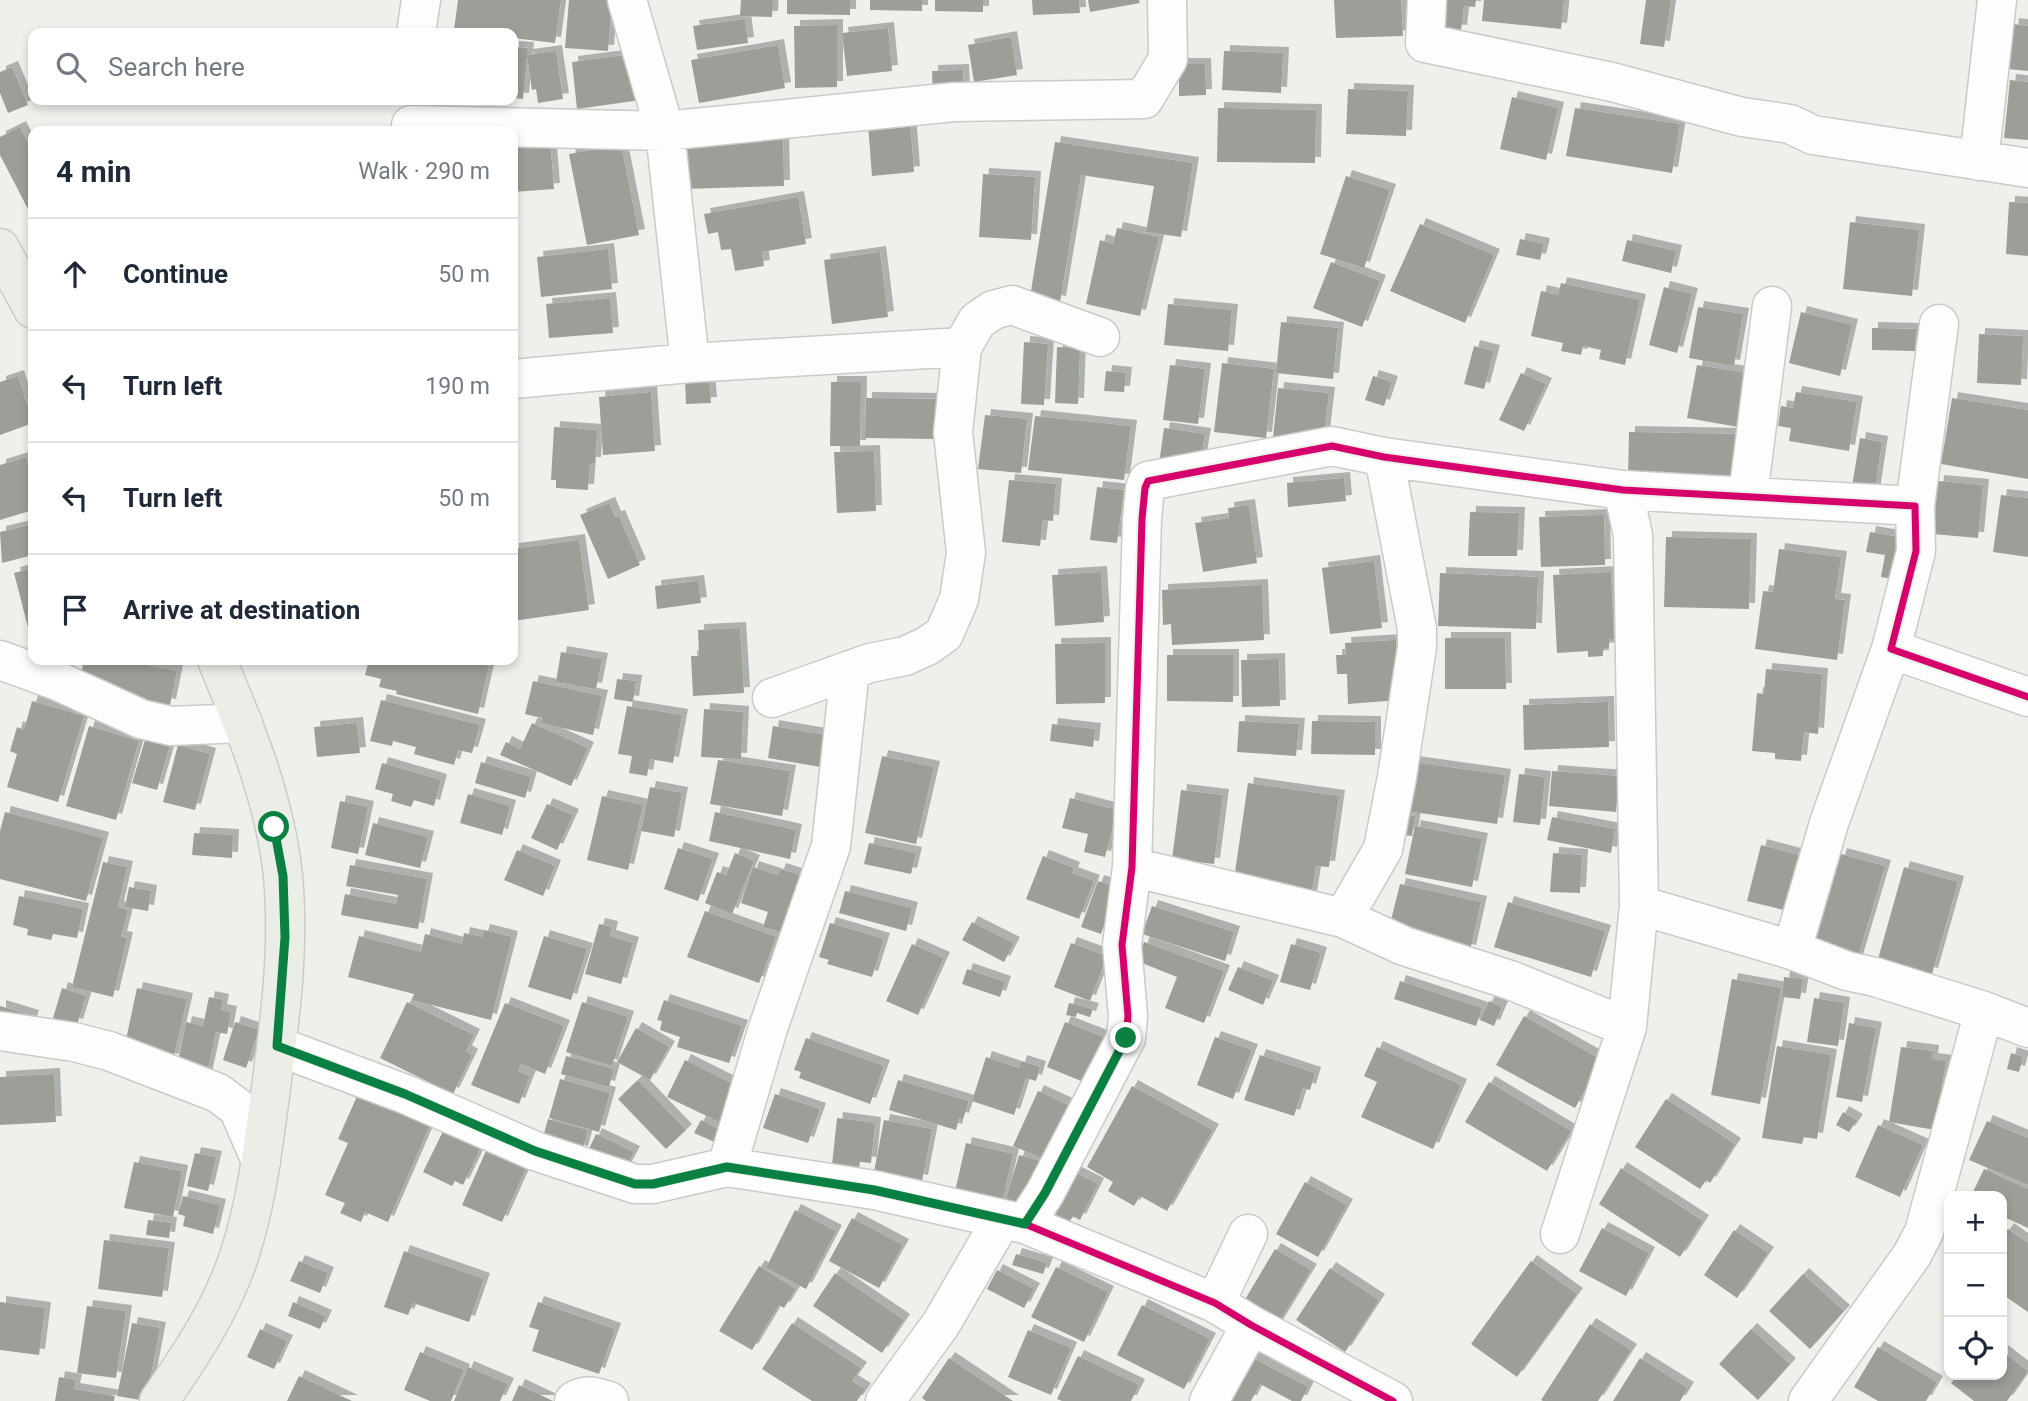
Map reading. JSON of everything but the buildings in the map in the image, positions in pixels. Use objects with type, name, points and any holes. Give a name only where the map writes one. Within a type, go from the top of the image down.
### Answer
[{"type":"main road","points":[[0,247],[28,300]]},
{"type":"main road","points":[[159,1401],[191,1355],[240,1255],[256,1195],[277,1046],[285,937],[283,876],[259,765],[219,665]]},
{"type":"street","points":[[417,28],[421,0]]},
{"type":"street","points":[[627,0],[665,131],[690,363]]},
{"type":"street","points":[[409,118],[665,131],[954,102],[1144,99],[1168,59],[1167,0]]},
{"type":"street","points":[[1427,0],[1425,43],[1612,82],[1742,117],[1790,124],[1813,135],[2028,167]]},
{"type":"street","points":[[1979,161],[1997,0]]},
{"type":"street","points":[[772,698],[850,670],[905,656],[944,634],[959,599],[966,553],[953,432],[962,347],[977,321],[993,310],[1012,305],[1100,337]]},
{"type":"street","points":[[1748,496],[1773,306]]},
{"type":"street","points":[[1792,950],[1829,823],[1891,649],[1916,551],[1914,506],[1939,324]]},
{"type":"street","points":[[518,379],[690,363],[962,347]]},
{"type":"street","points":[[886,1401],[1014,1221],[1045,1193],[1126,1038],[1128,1016],[1122,945],[1132,867],[1142,519],[1148,481],[1332,446],[1384,457],[1623,489],[1914,506]]},
{"type":"street","points":[[1343,918],[1383,849],[1417,647],[1417,629],[1384,457]]},
{"type":"street","points":[[1560,1234],[1627,1027],[1639,905],[1633,535],[1623,489]]},
{"type":"street","points":[[1891,649],[2028,697]]},
{"type":"street","points":[[0,660],[60,682],[141,719],[171,726],[243,723]]},
{"type":"street","points":[[727,1167],[768,1028],[831,846],[850,670]]},
{"type":"street","points":[[1132,867],[1343,918],[1404,946],[1510,981],[1627,1027]]},
{"type":"street","points":[[1639,905],[1792,950],[1847,971],[1984,1011],[2028,1028]]},
{"type":"street","points":[[1808,1401],[1912,1255],[1924,1232],[1984,1011]]},
{"type":"street","points":[[0,1031],[74,1042],[109,1051],[218,1093],[237,1108],[261,1161]]},
{"type":"street","points":[[277,1046],[405,1094],[535,1151],[635,1184],[653,1184],[727,1167],[874,1190],[1014,1221],[1216,1303],[1251,1325],[1393,1401]]},
{"type":"street","points":[[1216,1303],[1248,1234]]},
{"type":"street","points":[[1209,1401],[1251,1325]]},
{"type":"street","points":[[574,1401],[581,1396],[593,1396],[609,1401]]},
{"type":"cycle path","points":[[1025,1224],[1045,1193],[1126,1038],[1128,1016],[1122,945],[1132,867],[1142,519],[1148,481],[1332,446],[1384,457],[1623,490],[1915,506],[1916,551],[1891,649],[2028,697]]},
{"type":"cycle path","points":[[277,1046],[405,1094],[535,1151],[635,1184],[653,1184],[727,1167],[874,1190],[1025,1224],[1215,1303],[1393,1401]]},
{"type":"route","points":[[274,827],[283,876],[285,937],[277,1046],[405,1094],[535,1151],[635,1184],[653,1184],[727,1167],[874,1190],[1025,1224],[1045,1193],[1126,1038]]}]
